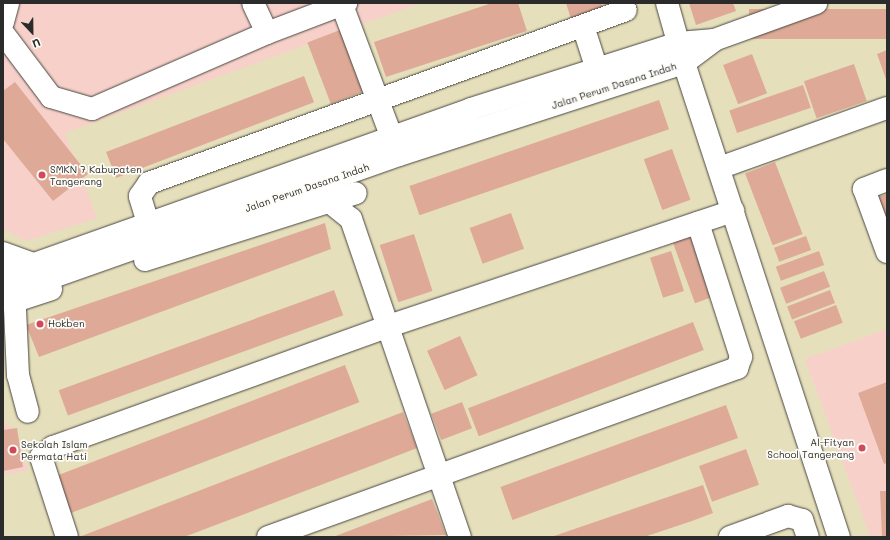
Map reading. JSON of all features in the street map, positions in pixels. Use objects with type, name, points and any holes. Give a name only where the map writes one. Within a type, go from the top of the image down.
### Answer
[{"type":"street","points":[[3,22],[8,3]]},
{"type":"street","points":[[253,3],[267,33]]},
{"type":"street","points":[[667,3],[681,53],[839,537]]},
{"type":"street","name":"Jalan Perum Dasana Indah","points":[[395,146],[604,89],[681,53],[816,3]]},
{"type":"street","points":[[3,33],[51,97],[92,109],[267,33],[344,4],[377,101],[395,146]]},
{"type":"street","points":[[148,223],[140,196],[149,183],[626,10]]},
{"type":"street","points":[[583,26],[604,89]]},
{"type":"street","name":"Jalan Perum Dasana Indah","points":[[9,288],[44,280],[308,177],[395,146],[597,69],[681,53]]},
{"type":"street","points":[[719,168],[887,108]]},
{"type":"street","points":[[354,161],[356,194],[351,219],[389,326],[460,537]]},
{"type":"street","points":[[308,177],[328,203],[351,219]]},
{"type":"street","name":"Jalan Perum Dasana Indah","points":[[3,253],[34,264],[148,223],[308,177]]},
{"type":"street","points":[[887,180],[864,189],[887,252]]},
{"type":"street","points":[[28,412],[18,375],[9,288],[328,203],[356,194]]},
{"type":"street","points":[[67,537],[42,462],[45,451],[389,326],[733,211]]},
{"type":"street","points":[[268,537],[441,478],[737,368],[741,357],[698,223]]},
{"type":"street","points":[[730,537],[788,516],[802,520],[808,537]]},
{"type":"shaded area","points":[[3,3],[421,3],[65,133],[97,218],[26,241],[3,229]]},
{"type":"shaded area","name":"Al-Fityan School Tangerang","points":[[887,329],[887,537],[870,537],[805,359]]},
{"type":"shaded area","name":"Sekolah Islam Permata Hati","points":[[3,421],[16,431],[28,470],[3,475]]},
{"type":"building","points":[[492,3],[518,3],[527,31],[386,77],[374,42]]},
{"type":"building","points":[[566,3],[601,3],[603,8],[571,19]]},
{"type":"building","points":[[689,3],[733,3],[736,11],[696,25]]},
{"type":"building","points":[[749,9],[887,9],[887,39],[749,39]]},
{"type":"building","points":[[340,30],[364,92],[331,104],[307,43]]},
{"type":"building","points":[[887,50],[887,82],[877,54]]},
{"type":"building","points":[[752,54],[767,93],[738,104],[723,65]]},
{"type":"building","points":[[854,64],[867,101],[817,118],[804,81]]},
{"type":"building","points":[[304,76],[314,102],[116,178],[106,152]]},
{"type":"building","points":[[15,82],[88,174],[53,201],[3,139],[3,91]]},
{"type":"building","points":[[803,85],[811,108],[737,133],[729,110]]},
{"type":"building","points":[[659,100],[669,129],[419,215],[409,186]]},
{"type":"building","points":[[672,149],[690,200],[662,210],[644,159]]},
{"type":"building","points":[[775,162],[803,234],[773,245],[745,173]]},
{"type":"building","points":[[887,194],[887,220],[878,197]]},
{"type":"building","points":[[511,213],[524,249],[483,264],[470,228]]},
{"type":"building","points":[[325,223],[331,249],[39,357],[26,325]]},
{"type":"building","points":[[695,233],[718,295],[695,303],[672,241]]},
{"type":"building","points":[[414,234],[433,291],[398,302],[380,245]]},
{"type":"building","points":[[806,236],[811,250],[779,262],[774,248]]},
{"type":"building","points":[[671,251],[684,291],[663,298],[650,258]]},
{"type":"building","points":[[819,251],[824,265],[781,281],[776,267]]},
{"type":"building","points":[[824,271],[830,287],[786,304],[780,288]]},
{"type":"building","points":[[334,290],[343,315],[68,416],[59,390]]},
{"type":"building","points":[[830,290],[835,303],[792,320],[787,306]]},
{"type":"building","points":[[836,305],[843,323],[801,339],[794,321]]},
{"type":"building","points":[[693,322],[704,350],[479,436],[468,408]]},
{"type":"building","points":[[460,336],[477,375],[445,390],[427,351]]},
{"type":"building","points":[[345,365],[359,402],[71,513],[57,476]]},
{"type":"building","points":[[887,382],[887,463],[884,464],[858,393]]},
{"type":"building","points":[[462,402],[472,428],[441,440],[431,414]]},
{"type":"building","points":[[726,405],[738,438],[512,520],[500,487]]},
{"type":"building","points":[[403,412],[417,448],[376,464],[184,537],[79,537]]},
{"type":"building","name":"Sekolah Islam Permata Hati","points":[[17,428],[23,467],[3,471],[3,430]]},
{"type":"building","points":[[746,449],[759,485],[712,502],[699,466]]},
{"type":"building","points":[[703,485],[713,513],[692,521],[644,537],[551,537]]},
{"type":"building","points":[[880,491],[887,491],[887,537],[882,537]]},
{"type":"building","points":[[432,499],[446,535],[333,537]]},
{"type":"place","name":"SMKN 7 Kabupaten Tangerang","points":[[42,175]]},
{"type":"place","name":"Hokben","points":[[40,324]]},
{"type":"place","name":"Al-Fityan School Tangerang","points":[[862,448]]},
{"type":"place","name":"Sekolah Islam Permata Hati","points":[[13,450]]}]
